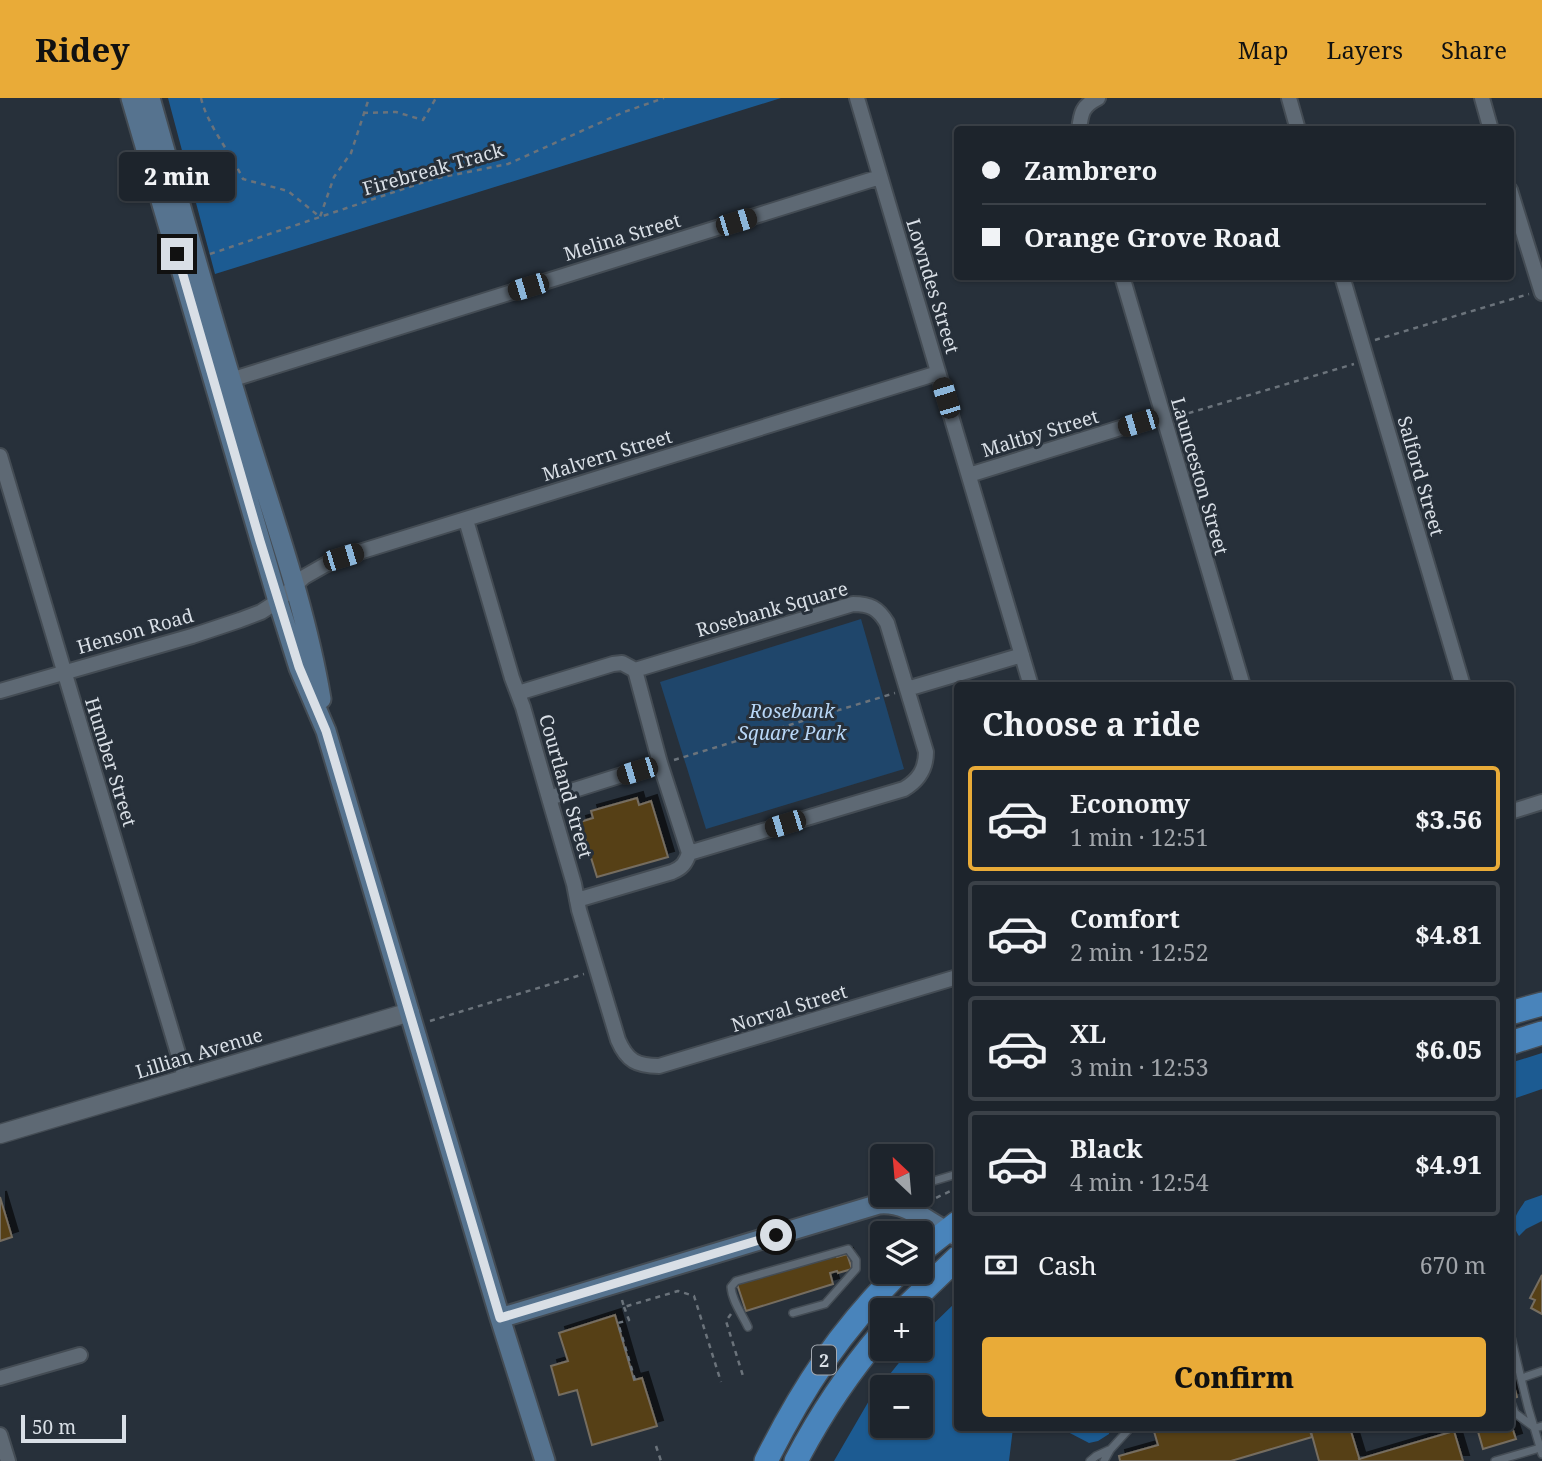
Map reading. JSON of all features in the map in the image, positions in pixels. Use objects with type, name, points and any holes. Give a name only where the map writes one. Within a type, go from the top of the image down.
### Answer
[{"type":"highway","points":[[1514,1012],[1542,1004]]},
{"type":"highway","points":[[1514,1042],[1542,1033]]},
{"type":"highway","points":[[933,1243],[953,1230]]},
{"type":"highway","points":[[915,1298],[954,1261]]},
{"type":"highway","name":"2","points":[[766,1461],[819,1367],[860,1313],[888,1284]]},
{"type":"highway","name":"2","points":[[796,1461],[827,1405],[870,1347]]},
{"type":"main road","points":[[131,98],[223,382],[294,587],[315,664],[326,731]]},
{"type":"main road","points":[[150,98],[278,601],[299,667],[326,731],[544,1461]]},
{"type":"main road","points":[[500,1318],[870,1206]]},
{"type":"main road","points":[[910,1208],[953,1230]]},
{"type":"street","name":"Lowndes Street","points":[[857,98],[1030,682]]},
{"type":"street","points":[[1079,126],[1081,113],[1098,98]]},
{"type":"street","points":[[1289,98],[1297,126]]},
{"type":"street","points":[[1482,98],[1490,126]]},
{"type":"street","name":"Melina Street","points":[[223,382],[880,177]]},
{"type":"street","points":[[1514,203],[1541,292]]},
{"type":"street","name":"Launceston Street","points":[[1123,280],[1241,682]]},
{"type":"street","name":"Salford Street","points":[[1343,280],[1462,682]]},
{"type":"street","name":"Malvern Street","points":[[294,587],[309,573],[343,557],[938,373]]},
{"type":"street","name":"Maltby Street","points":[[969,475],[1162,415]]},
{"type":"street","name":"Humber Street","points":[[1,464],[186,1080]]},
{"type":"street","name":"Courtland Street","points":[[466,520],[618,1040],[623,1052],[632,1061]]},
{"type":"street","name":"Henson Road","points":[[0,691],[223,626],[261,612],[294,587]]},
{"type":"street","name":"Rosebank Square","points":[[518,694],[613,664],[622,663],[635,670],[853,604],[865,604],[874,607],[887,622],[926,752],[926,762],[921,775],[904,789],[689,853],[681,868],[672,872],[577,900]]},
{"type":"street","points":[[907,690],[1022,655]]},
{"type":"street","points":[[635,670],[660,763],[689,853]]},
{"type":"street","points":[[549,798],[660,763]]},
{"type":"street","points":[[1514,811],[1542,802]]},
{"type":"street","name":"Norval Street","points":[[632,1061],[644,1066],[659,1066],[954,978]]},
{"type":"street","name":"Lillian Avenue","points":[[0,1132],[412,1019]]},
{"type":"street","points":[[0,1378],[80,1355]]},
{"type":"street","points":[[0,1436],[8,1461]]},
{"type":"lane","points":[[933,1181],[954,1175]]},
{"type":"lane","points":[[748,1327],[732,1297],[731,1287],[736,1281],[848,1250],[856,1260],[856,1269],[825,1304],[793,1313]]},
{"type":"lane","points":[[1495,1461],[1541,1451],[1538,1427],[1514,1356]]},
{"type":"lane","points":[[1522,1378],[1542,1371]]},
{"type":"lane","points":[[1514,1410],[1538,1427]]},
{"type":"lane","points":[[1104,1461],[1126,1431]]},
{"type":"lane","points":[[1090,1461],[1110,1450]]},
{"type":"path","points":[[201,98],[205,113],[243,179],[288,191],[320,217],[334,177],[351,153],[369,98]]},
{"type":"path","points":[[363,113],[396,112],[423,120],[436,98]]},
{"type":"path","name":"Firebreak Track","points":[[206,255],[433,179],[508,164],[624,112],[664,98]]},
{"type":"path","points":[[1362,344],[1541,292]]},
{"type":"path","points":[[1162,415],[1175,417],[1366,360]]},
{"type":"path","points":[[660,763],[907,690]]},
{"type":"path","points":[[412,1019],[597,970]]},
{"type":"path","points":[[933,1200],[954,1190]]},
{"type":"path","points":[[624,1307],[678,1291],[694,1296],[721,1382]]},
{"type":"path","points":[[622,1300],[629,1320],[618,1323],[635,1380]]},
{"type":"path","points":[[741,1311],[730,1314],[726,1321],[743,1376]]},
{"type":"path","points":[[656,1446],[661,1461]]},
{"type":"green space","name":"Rosebank Square Park","points":[[861,619],[904,769],[706,829],[660,682]]},
{"type":"shaded area","points":[[168,98],[781,98],[215,274]]},
{"type":"shaded area","points":[[1542,1053],[1542,1089],[1514,1099],[1514,1062]]},
{"type":"shaded area","points":[[1542,1195],[1542,1221],[1519,1236],[1514,1222],[1517,1214],[1525,1201]]},
{"type":"shaded area","points":[[954,1304],[954,1431],[1013,1431],[1009,1461],[834,1461],[870,1399],[870,1438],[933,1438],[933,1375],[889,1375],[900,1361],[933,1361],[933,1324]]},
{"type":"shaded area","points":[[1066,1431],[1110,1431],[1098,1441],[1089,1443]]},
{"type":"building","points":[[637,798],[639,805],[651,801],[668,857],[597,877],[580,822],[593,818],[591,811]]},
{"type":"building","points":[[0,1197],[12,1237],[0,1241]]},
{"type":"building","points":[[836,1254],[837,1257],[847,1254],[852,1269],[830,1273],[833,1284],[746,1311],[737,1284]]},
{"type":"building","points":[[1542,1275],[1542,1314],[1531,1308],[1535,1300],[1530,1298]]},
{"type":"building","points":[[615,1315],[634,1380],[642,1378],[657,1426],[592,1445],[577,1390],[559,1395],[551,1366],[568,1361],[559,1333]]},
{"type":"building","points":[[1154,1431],[1310,1431],[1312,1437],[1231,1461],[1120,1461],[1119,1456],[1158,1445]]},
{"type":"building","points":[[1311,1431],[1351,1431],[1360,1461],[1319,1461]]},
{"type":"building","points":[[1454,1431],[1463,1461],[1359,1459]]},
{"type":"building","points":[[1478,1431],[1513,1431],[1516,1439],[1483,1449]]},
{"type":"route","points":[[177,254],[278,601],[299,667],[326,731],[500,1318],[776,1235]]}]
